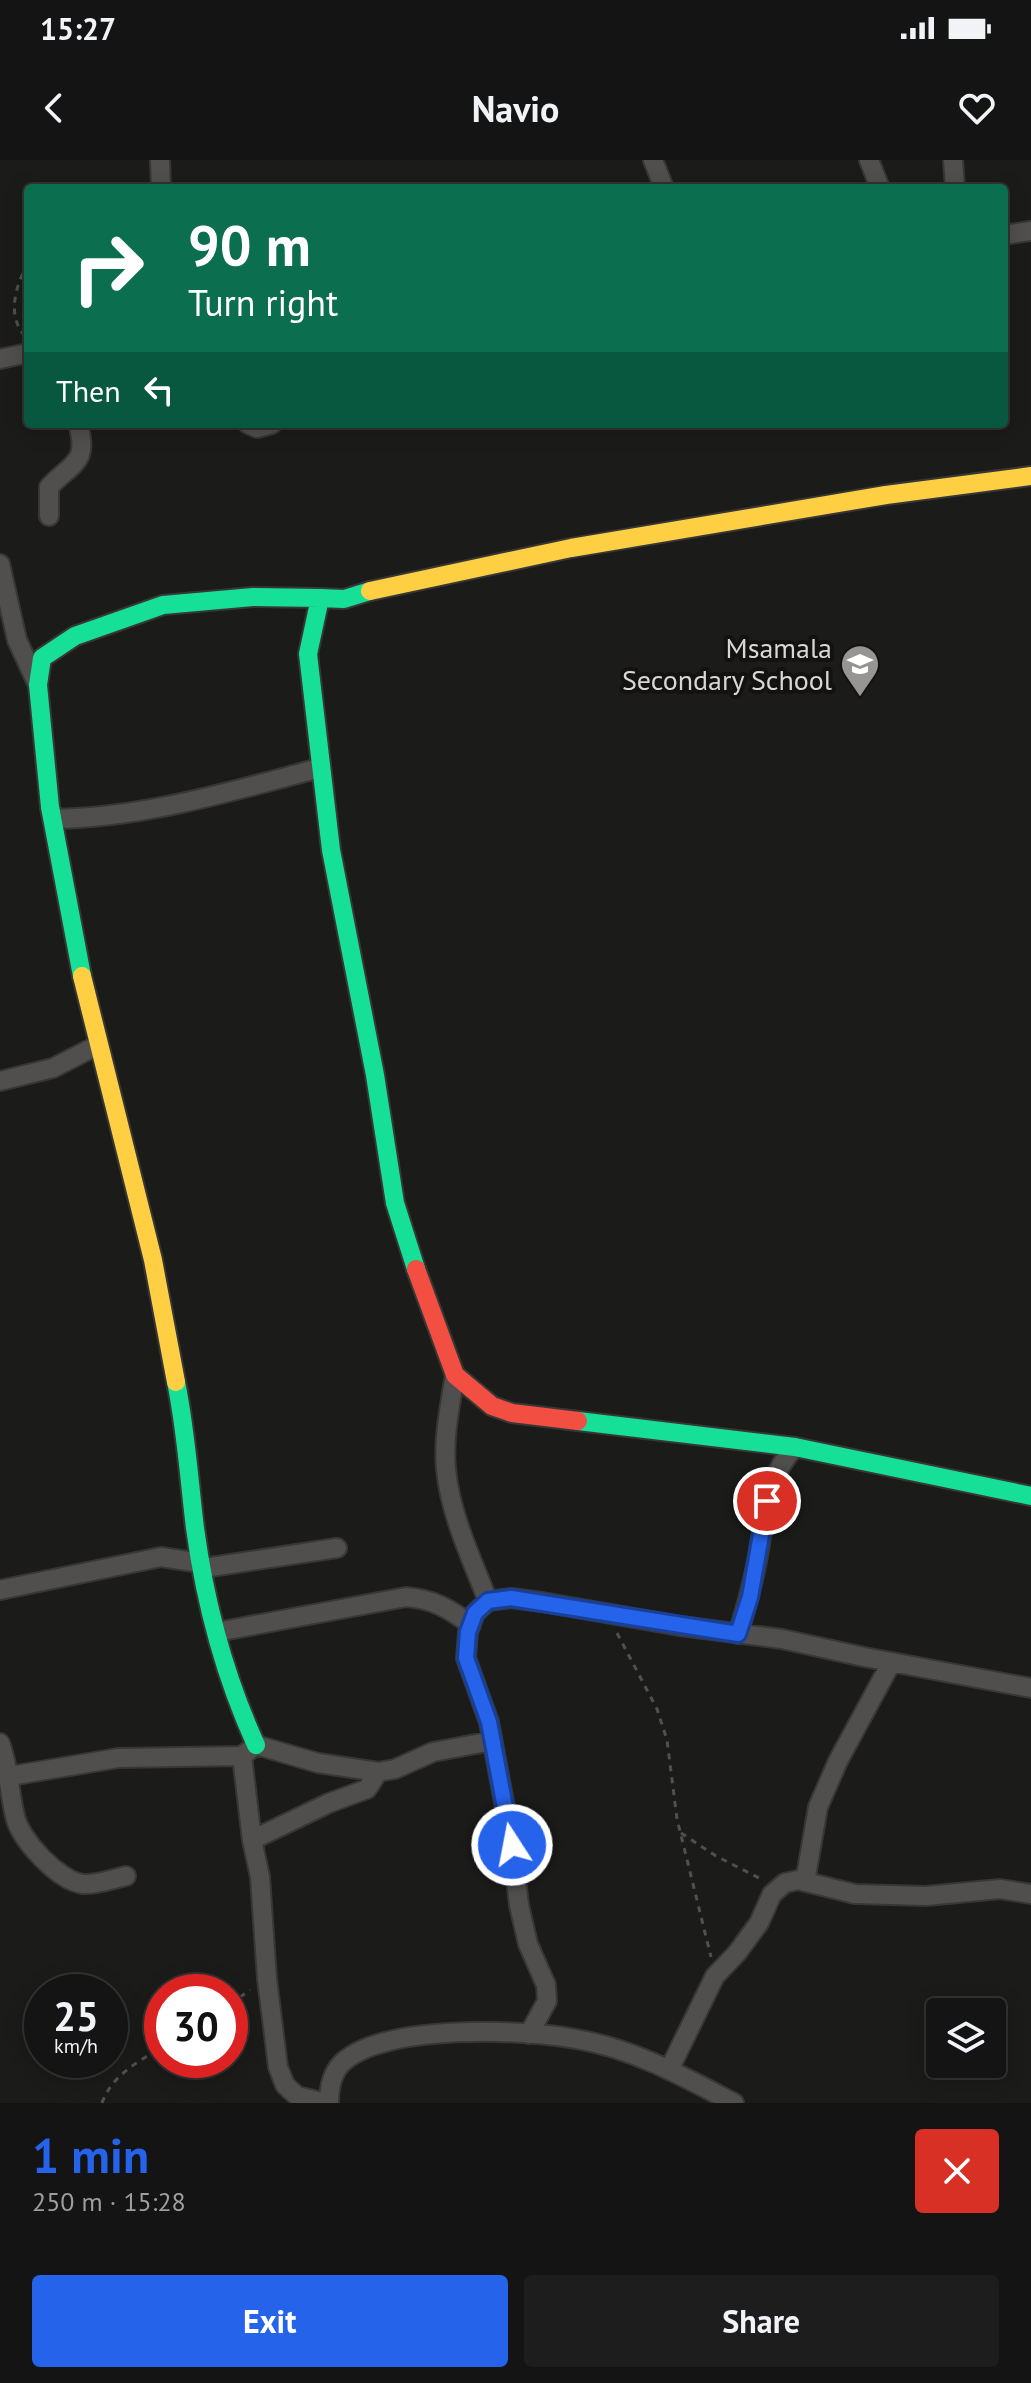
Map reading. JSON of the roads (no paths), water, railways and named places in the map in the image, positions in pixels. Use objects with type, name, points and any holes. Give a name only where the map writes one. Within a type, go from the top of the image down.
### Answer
[{"type":"street","points":[[160,160],[161,184]]},
{"type":"street","points":[[653,160],[662,184]]},
{"type":"street","points":[[869,160],[878,184]]},
{"type":"street","points":[[953,160],[955,184]]},
{"type":"street","points":[[1008,234],[1031,231]]},
{"type":"street","points":[[0,359],[24,354]]},
{"type":"street","points":[[49,516],[49,487],[80,459],[83,447],[79,428]]},
{"type":"street","points":[[734,2103],[669,2070],[581,2040],[529,2034],[458,2032],[378,2045],[342,2063],[329,2087],[327,2103],[297,2096],[285,2085],[278,2067],[267,1979],[260,1877],[252,1840],[249,1750],[217,1632],[203,1565],[186,1432],[153,1260],[73,938],[50,807],[38,685],[42,658],[75,636],[163,605],[253,597],[344,599],[384,587],[586,546],[886,495],[1031,476]]},
{"type":"street","points":[[0,564],[17,640],[38,685]]},
{"type":"street","points":[[320,598],[308,654],[331,850],[375,1075],[395,1203],[427,1306],[455,1375],[446,1470],[460,1526],[488,1601]]},
{"type":"street","points":[[50,807],[53,819],[105,817],[227,792],[320,768]]},
{"type":"street","points":[[0,1081],[53,1068],[98,1045]]},
{"type":"street","points":[[455,1375],[492,1406],[512,1413],[795,1447],[1031,1496]]},
{"type":"street","points":[[738,1634],[750,1597],[771,1486],[780,1462],[795,1447]]},
{"type":"street","points":[[0,1590],[161,1557],[203,1565],[337,1548]]},
{"type":"street","points":[[217,1632],[406,1597],[427,1598],[449,1608],[471,1625]]},
{"type":"street","points":[[529,2034],[547,2001],[546,1985],[528,1944],[483,1697],[466,1658],[475,1613],[488,1601],[511,1598],[804,1643],[891,1663],[1031,1688]]},
{"type":"street","points":[[805,1882],[818,1807],[838,1761],[891,1663]]},
{"type":"street","points":[[10,1776],[118,1758],[249,1750],[378,1772],[395,1769],[433,1752],[492,1741]]},
{"type":"street","points":[[0,1743],[10,1776],[15,1819],[26,1842],[70,1881],[81,1883],[126,1876]]},
{"type":"street","points":[[252,1840],[329,1803],[367,1789],[378,1772]]},
{"type":"street","points":[[669,2070],[715,1976],[759,1923],[772,1894],[785,1883],[798,1880],[855,1894],[926,1896],[1000,1889],[1031,1894]]},
{"type":"place","name":"Msamala Secondary School","points":[[860,698]]}]
